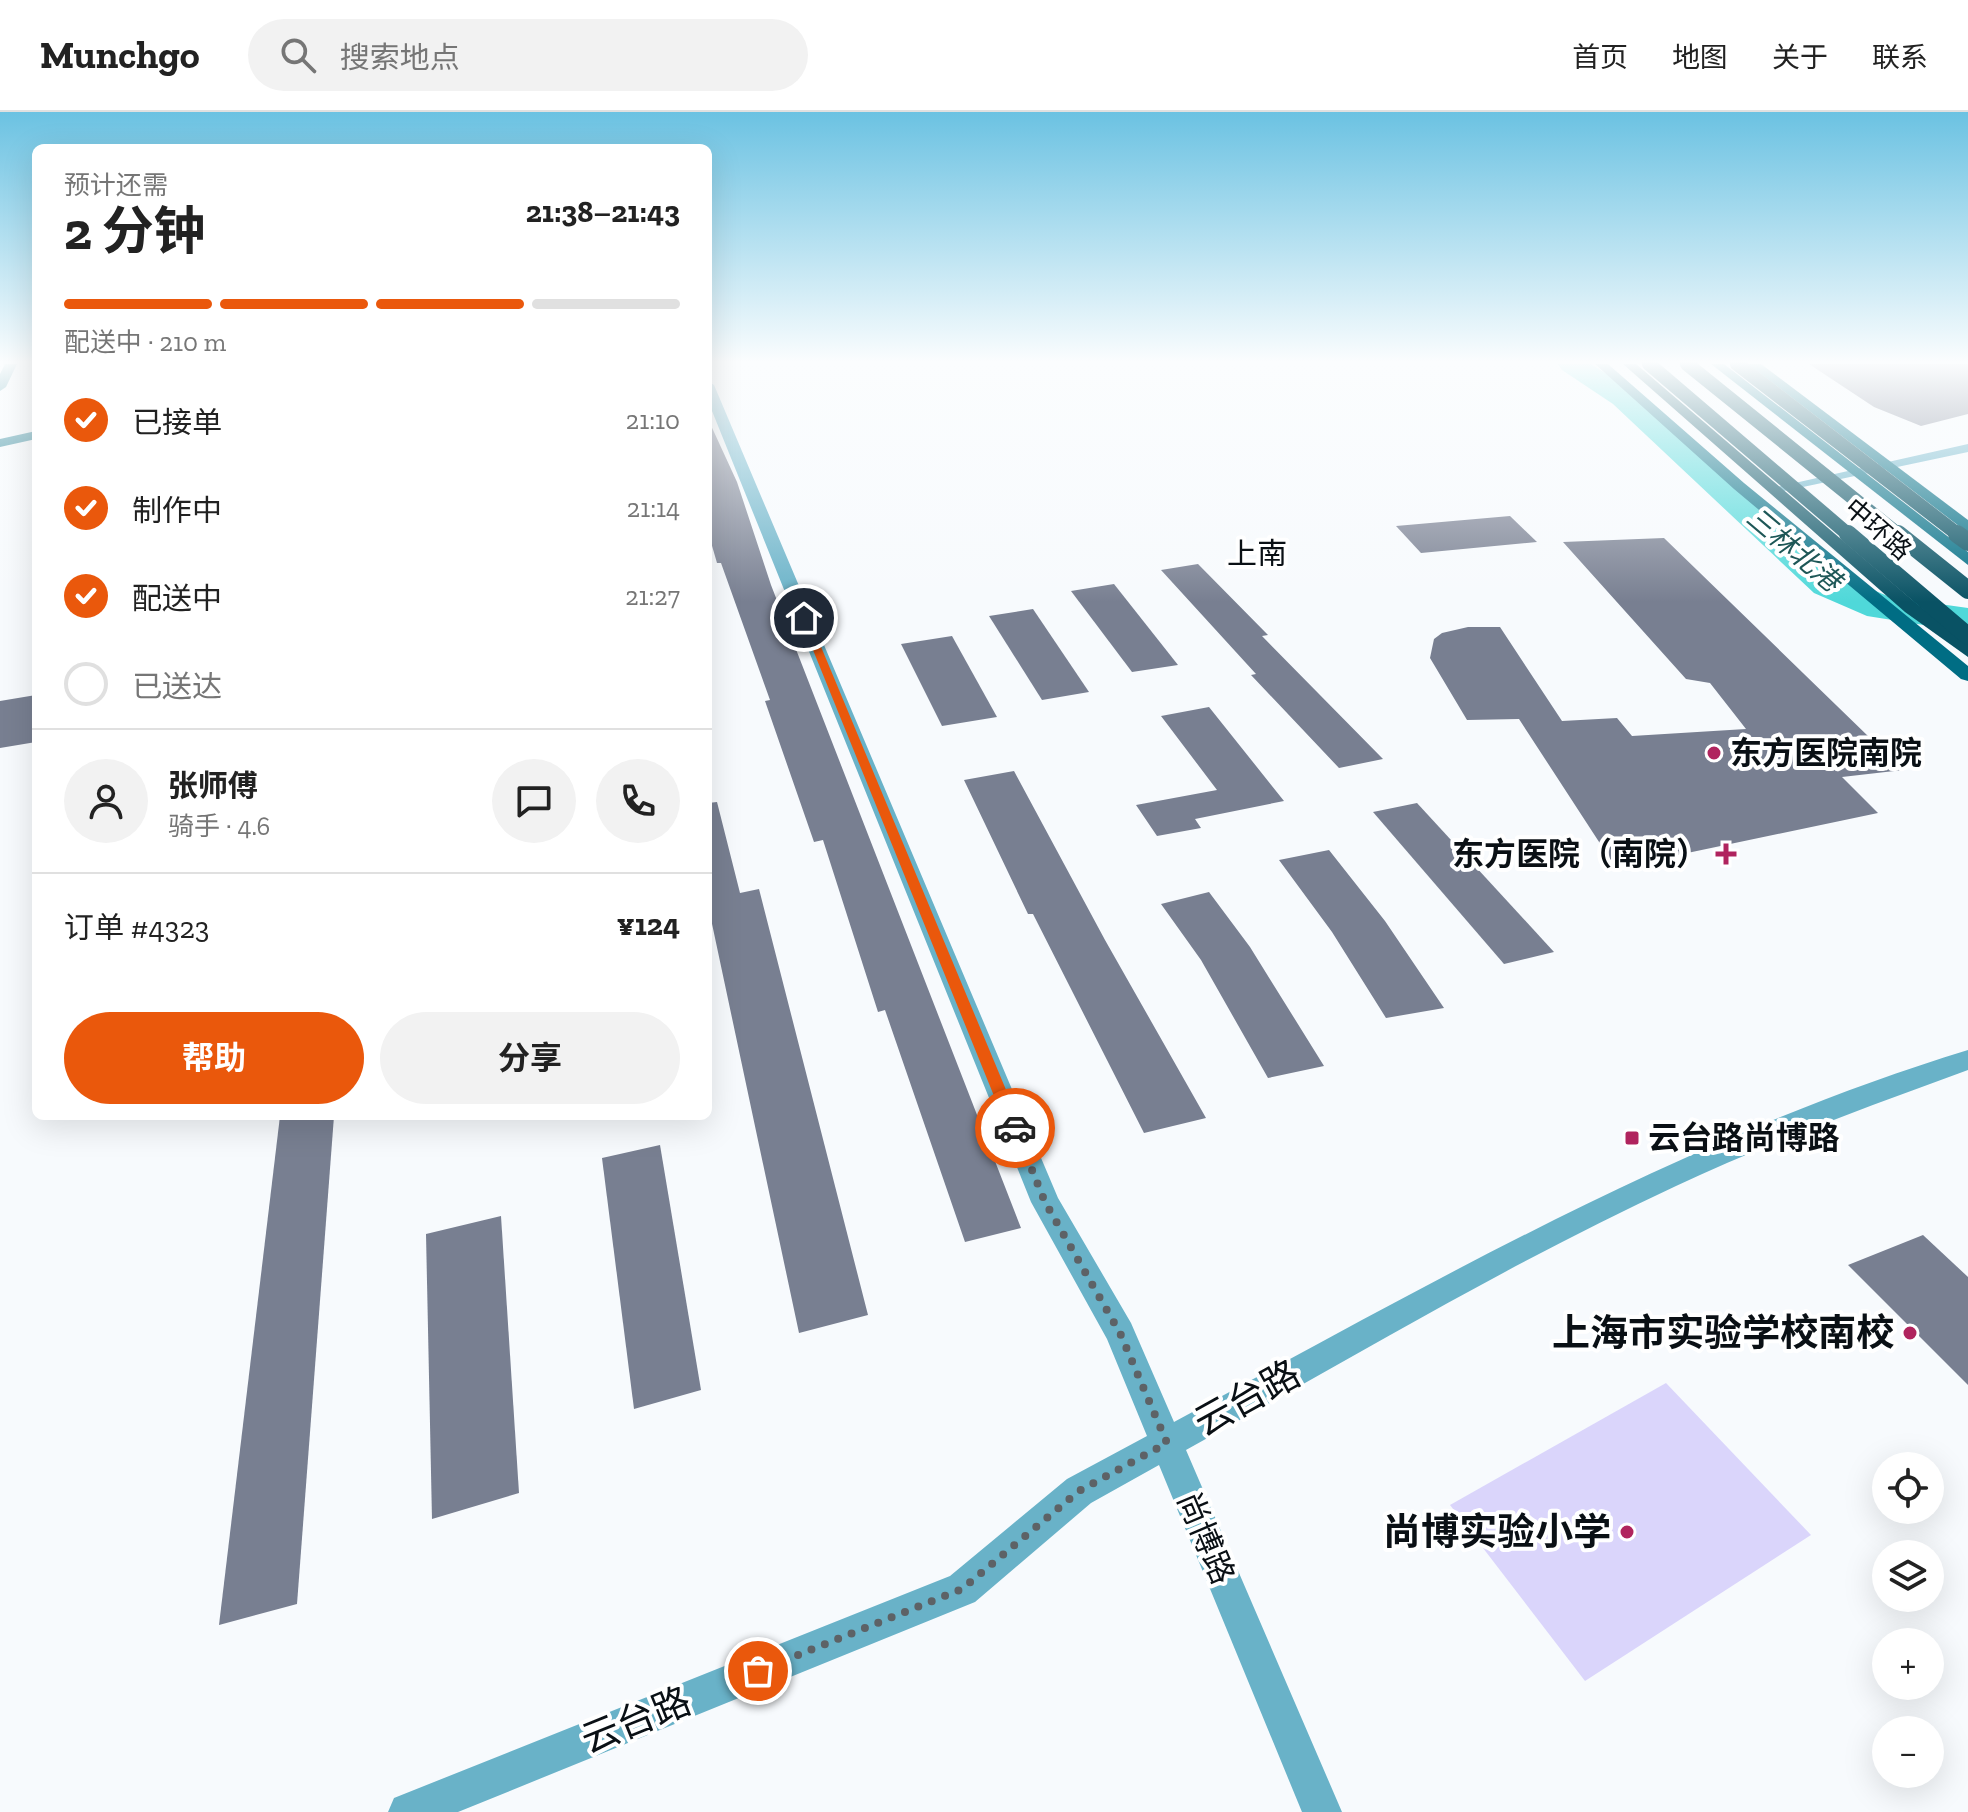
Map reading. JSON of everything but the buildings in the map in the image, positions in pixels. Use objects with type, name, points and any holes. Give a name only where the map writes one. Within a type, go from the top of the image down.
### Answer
[{"type":"highway","points":[[1721,443],[1911,608],[1968,649]]},
{"type":"highway","name":"中环路","points":[[1742,443],[1968,636]]},
{"type":"highway","name":"中环路","points":[[1786,443],[1968,590]]},
{"type":"highway","points":[[1840,443],[1968,542]]},
{"type":"main road","points":[[1691,443],[1968,675]]},
{"type":"main road","points":[[1733,443],[1968,649]]},
{"type":"main road","points":[[1818,443],[1968,560]]},
{"type":"main road","points":[[1858,443],[1968,528]]},
{"type":"street","name":"尚博路","points":[[732,443],[1045,1202],[1120,1333],[1322,1812]]},
{"type":"street","points":[[1784,487],[1857,474],[1968,448]]},
{"type":"street","name":"云台路","points":[[408,1812],[962,1589],[1079,1491],[1524,1247],[1667,1177],[1834,1109],[1968,1060]]},
{"type":"shaded area","points":[[1666,1383],[1811,1535],[1585,1681],[1450,1505]]},
{"type":"waterway","name":"三林北港","points":[[1673,443],[1828,585],[1881,608],[1968,620]]},
{"type":"way so far","points":[[758,1671],[962,1589],[1079,1491],[1167,1443],[1120,1333],[1045,1202],[1015,1128]]},
{"type":"place","name":"东方医院南院","points":[[1714,753]]},
{"type":"place","name":"东方医院（南院）","points":[[1726,854]]},
{"type":"place","name":"云台路尚博路","points":[[1632,1138]]},
{"type":"place","name":"上海市实验学校南校","points":[[1910,1333]]},
{"type":"place","name":"尚博实验小学","points":[[1627,1532]]},
{"type":"district","name":"上南","points":[[1257,554]]},
{"type":"route","points":[[804,618],[1015,1128]]}]
